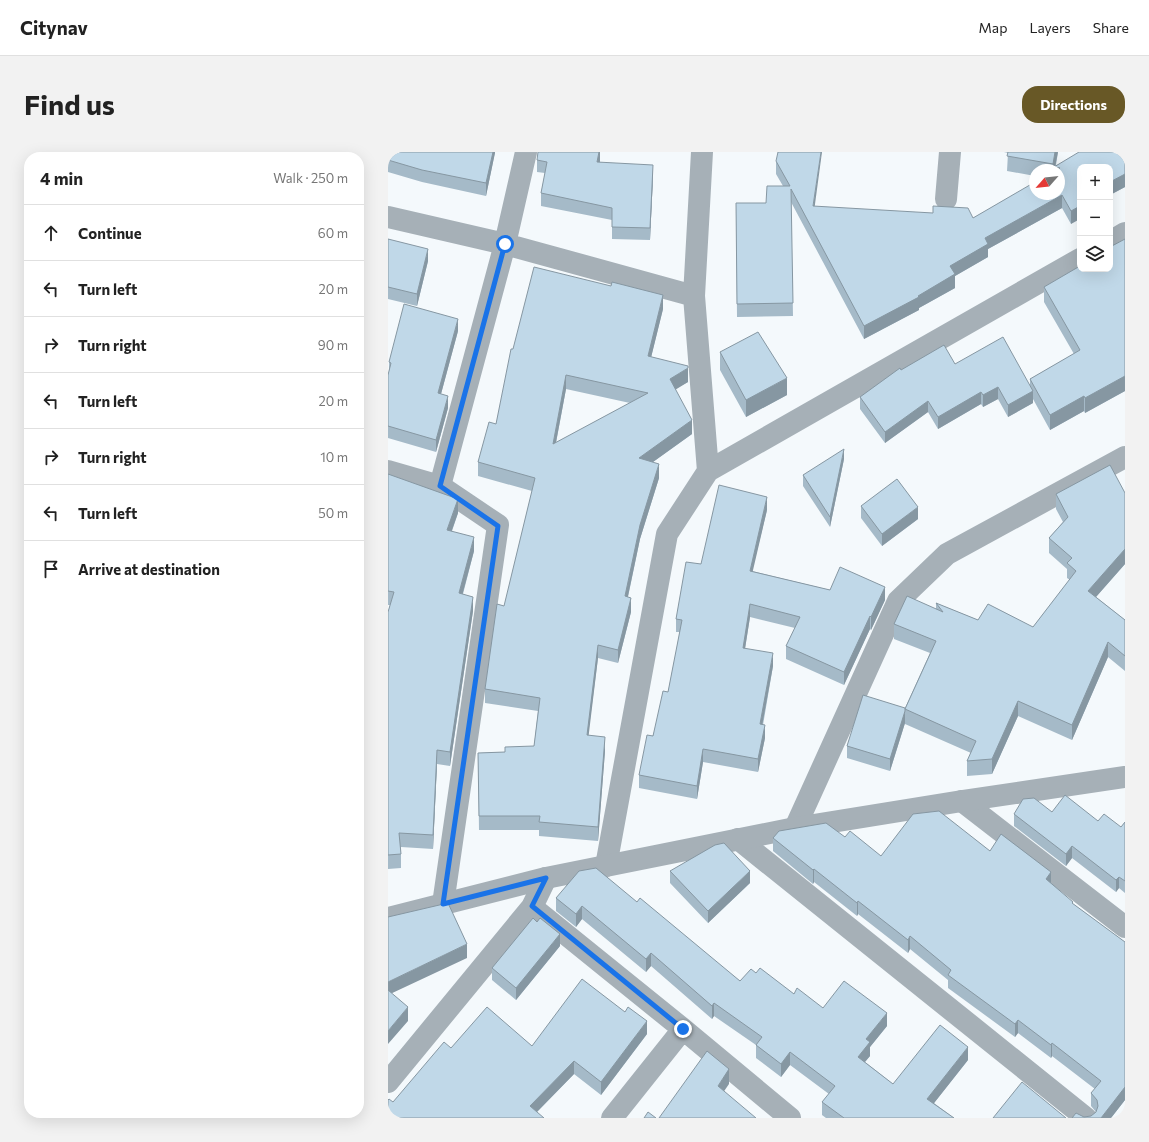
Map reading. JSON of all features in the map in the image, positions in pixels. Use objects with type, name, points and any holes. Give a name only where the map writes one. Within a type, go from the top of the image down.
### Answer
[{"type":"street","points":[[440,486],[505,244],[526,152]]},
{"type":"street","points":[[702,152],[694,296],[708,471]]},
{"type":"street","points":[[946,199],[950,152]]},
{"type":"street","points":[[388,217],[505,244],[694,296]]},
{"type":"street","points":[[1113,240],[1125,233]]},
{"type":"street","points":[[606,866],[667,534],[708,471],[1077,261]]},
{"type":"street","points":[[795,828],[898,601],[947,554],[1125,458]]},
{"type":"street","points":[[388,471],[440,486],[498,526],[443,904]]},
{"type":"street","points":[[388,918],[546,878],[795,828],[1125,777]]},
{"type":"street","points":[[962,801],[1125,927]]},
{"type":"street","points":[[738,839],[1086,1118]]},
{"type":"street","points":[[388,1082],[532,906],[546,878]]},
{"type":"street","points":[[532,906],[790,1118]]},
{"type":"street","points":[[612,1118],[683,1029]]},
{"type":"building","points":[[388,152],[493,152],[486,183],[422,170],[388,160]]},
{"type":"building","points":[[538,152],[599,152],[597,162],[653,165],[650,228],[612,227],[612,208],[541,193],[547,162],[537,160]]},
{"type":"building","points":[[778,152],[821,152],[813,206],[933,213],[933,206],[968,208],[973,218],[1029,185],[1029,200],[1053,200],[985,238],[988,244],[950,266],[955,274],[918,296],[919,297],[864,326],[791,189],[793,303],[737,304],[736,203],[766,203],[767,186],[790,186],[776,161]]},
{"type":"building","points":[[1008,152],[1055,152],[1053,164],[1007,156]]},
{"type":"building","points":[[1079,152],[1125,152],[1125,174],[1113,180],[1113,164],[1077,164],[1077,208],[1071,211],[1065,200],[1065,164],[1059,164]]},
{"type":"building","points":[[388,239],[428,249],[417,294],[388,287]]},
{"type":"building","points":[[1125,239],[1125,376],[1050,415],[1030,379],[1080,350],[1044,287],[1077,268],[1077,272],[1113,272],[1113,245]]},
{"type":"building","points":[[534,267],[611,286],[612,282],[663,295],[648,356],[688,366],[688,368],[670,379],[692,420],[639,458],[659,464],[640,525],[625,596],[631,598],[618,650],[598,645],[587,735],[605,737],[598,827],[539,822],[540,816],[479,816],[478,753],[505,752],[505,747],[534,746],[540,698],[485,689],[497,604],[504,606],[535,478],[478,462],[489,422],[496,424],[511,349],[513,349]],"holes":[[[566,375],[648,393],[553,444]]]},
{"type":"building","points":[[404,304],[458,319],[438,393],[448,396],[436,440],[388,426],[388,375],[391,363],[389,362]]},
{"type":"building","points":[[758,332],[787,378],[746,400],[720,352]]},
{"type":"building","points":[[1003,337],[1033,391],[1008,405],[998,387],[983,395],[981,392],[938,417],[928,401],[885,432],[860,397],[900,368],[901,370],[944,345],[955,364]]},
{"type":"building","points":[[844,449],[830,517],[803,475]]},
{"type":"building","points":[[1110,465],[1125,493],[1125,549],[1088,591],[1125,620],[1125,656],[1108,642],[1072,725],[1018,701],[992,759],[967,761],[976,741],[905,709],[936,641],[894,624],[907,596],[943,612],[936,603],[978,620],[988,604],[1033,627],[1076,571],[1067,563],[1072,558],[1049,538],[1068,517],[1056,494]]},
{"type":"building","points":[[388,474],[458,499],[447,530],[474,537],[459,593],[473,597],[450,752],[437,750],[433,835],[399,833],[401,854],[388,855],[388,612],[394,592],[388,591]]},
{"type":"building","points":[[897,479],[918,507],[882,534],[861,506]]},
{"type":"building","points":[[719,485],[767,497],[750,571],[830,590],[840,567],[885,587],[844,672],[786,646],[800,617],[750,604],[743,648],[773,653],[760,724],[765,725],[758,759],[703,749],[697,786],[639,775],[647,735],[653,736],[663,691],[668,692],[682,620],[676,619],[686,562],[701,564]]},
{"type":"building","points":[[863,695],[905,708],[890,759],[847,746]]},
{"type":"building","points":[[1065,795],[1098,821],[1104,814],[1121,827],[1125,822],[1125,881],[1119,877],[1116,880],[1072,846],[1066,854],[1014,814],[1023,799],[1034,798],[1052,812]]},
{"type":"building","points":[[939,811],[990,851],[1001,834],[1051,872],[1046,879],[1073,902],[1072,903],[1125,942],[1125,1087],[1101,1118],[1072,1118],[1076,1113],[1084,1117],[1091,1116],[1096,1112],[1098,1106],[1097,1100],[1091,1093],[1101,1081],[1052,1043],[1051,1045],[1018,1020],[1015,1024],[948,975],[951,970],[910,936],[908,940],[858,901],[857,903],[814,869],[813,870],[773,838],[779,831],[826,823],[845,837],[850,831],[881,856],[913,814]]},
{"type":"building","points":[[724,843],[750,871],[708,911],[670,871],[715,845]]},
{"type":"building","points":[[596,868],[637,902],[640,898],[740,981],[751,969],[756,973],[760,968],[794,994],[797,988],[823,1008],[844,981],[887,1013],[866,1039],[870,1042],[858,1057],[893,1084],[940,1025],[968,1047],[927,1099],[954,1118],[844,1118],[822,1102],[835,1086],[790,1052],[781,1064],[756,1045],[762,1037],[714,1003],[712,1006],[651,953],[646,959],[582,906],[576,914],[556,898],[579,871]]},
{"type":"building","points":[[448,903],[467,944],[388,982],[388,917]]},
{"type":"building","points":[[533,918],[537,922],[540,918],[560,934],[516,988],[492,968]]},
{"type":"building","points":[[582,979],[625,1012],[628,1007],[647,1021],[601,1082],[574,1061],[530,1106],[544,1118],[388,1118],[388,1100],[389,1099],[393,1102],[444,1042],[451,1048],[487,1007],[532,1046]]},
{"type":"building","points":[[388,990],[408,1007],[388,1031]]},
{"type":"building","points":[[707,1051],[729,1069],[718,1086],[756,1118],[659,1118]]},
{"type":"building","points":[[1022,1082],[1066,1118],[993,1118]]},
{"type":"building","points":[[648,1112],[656,1118],[644,1118]]},
{"type":"route","points":[[505,244],[440,486],[498,526],[443,904],[546,878],[532,906],[683,1029]]}]
